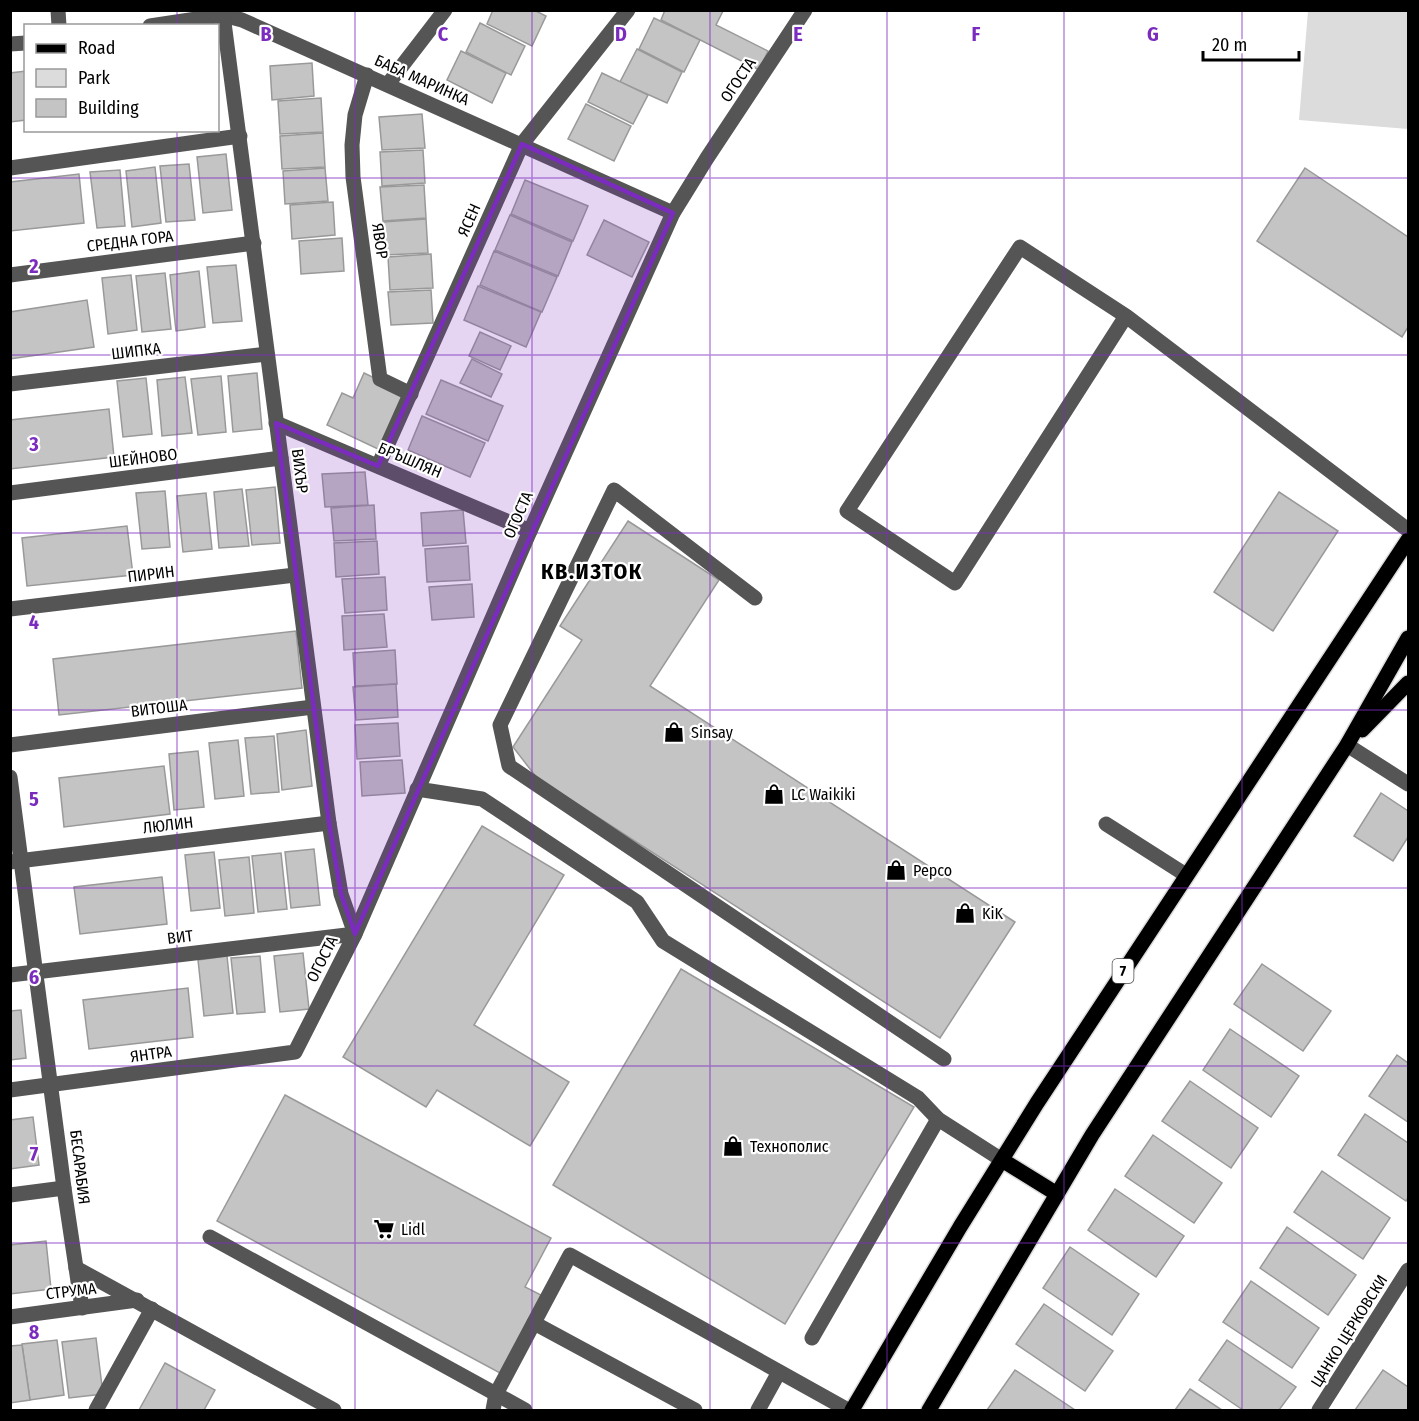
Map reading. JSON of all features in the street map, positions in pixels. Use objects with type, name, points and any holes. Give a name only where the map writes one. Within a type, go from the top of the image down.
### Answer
[{"type":"main road","name":"7","points":[[850,1410],[1037,1103],[1408,540]]},
{"type":"main road","points":[[929,1410],[1092,1135],[1347,745],[1408,638]]},
{"type":"main road","points":[[1347,745],[1408,684]]},
{"type":"main road","points":[[1002,1160],[1057,1194]]},
{"type":"street","points":[[388,84],[445,10]]},
{"type":"street","name":"ЯСЕН","points":[[378,466],[522,144],[628,10]]},
{"type":"street","name":"ОГОСТА","points":[[296,1052],[355,934],[530,531],[673,213],[805,10]]},
{"type":"street","name":"БАБА МАРИНКА","points":[[162,24],[225,13],[673,213]]},
{"type":"street","name":"ВИХЪР","points":[[225,13],[295,575],[329,824],[341,894],[355,934]]},
{"type":"street","name":"ЯВОР","points":[[367,75],[355,115],[352,145],[353,177],[380,379],[411,394]]},
{"type":"street","points":[[10,168],[240,136]]},
{"type":"street","name":"СРЕДНА ГОРА","points":[[10,275],[254,243]]},
{"type":"street","points":[[1126,316],[955,583],[847,512],[1020,247],[1126,316],[1408,530]]},
{"type":"street","name":"ШИПКА","points":[[10,384],[267,354]]},
{"type":"street","name":"БРЪШЛЯН","points":[[276,423],[530,531]]},
{"type":"street","name":"ШЕЙНОВО","points":[[10,493],[280,458]]},
{"type":"street","points":[[755,598],[614,490],[500,725],[508,766],[944,1059]]},
{"type":"street","name":"ПИРИН","points":[[10,609],[295,575]]},
{"type":"street","name":"ВИТОША","points":[[10,745],[313,707]]},
{"type":"street","points":[[1347,745],[1408,784]]},
{"type":"street","name":"БЕСАРАБИЯ","points":[[10,777],[16,861],[36,972],[82,1308]]},
{"type":"street","points":[[417,789],[482,798],[637,902],[663,941],[918,1098],[938,1119],[1002,1160]]},
{"type":"street","name":"ЛЮЛИН","points":[[16,861],[329,824]]},
{"type":"street","points":[[1106,824],[1186,875]]},
{"type":"street","name":"ВИТ","points":[[10,975],[355,934]]},
{"type":"street","name":"ЯНТРА","points":[[10,1090],[296,1052]]},
{"type":"street","points":[[812,1338],[938,1119]]},
{"type":"street","points":[[10,1195],[64,1188]]},
{"type":"street","points":[[210,1237],[525,1410]]},
{"type":"street","points":[[493,1410],[496,1394],[570,1255],[850,1410]]},
{"type":"street","points":[[76,1268],[334,1410]]},
{"type":"street","name":"ЦАНКО ЦЕРКОВСКИ","points":[[1319,1410],[1408,1270]]},
{"type":"street","name":"СТРУМА","points":[[10,1317],[137,1300]]},
{"type":"street","points":[[96,1410],[152,1309]]},
{"type":"street","points":[[534,1323],[695,1410]]},
{"type":"street","points":[[758,1410],[779,1372]]},
{"type":"highlighted area","points":[[522,144],[673,213],[355,934],[341,894],[329,823],[276,423],[378,466]]},
{"type":"green space","points":[[1308,11],[1408,11],[1408,129],[1299,120]]},
{"type":"building","points":[[493,10],[534,10],[546,16],[532,46],[487,24]]},
{"type":"building","points":[[665,10],[723,11],[716,25],[768,51],[759,70],[661,20]]},
{"type":"building","points":[[654,18],[700,40],[684,72],[639,49]]},
{"type":"building","points":[[480,23],[525,46],[511,75],[466,52]]},
{"type":"building","points":[[637,49],[682,72],[667,103],[620,82]]},
{"type":"building","points":[[461,51],[506,73],[492,103],[447,80]]},
{"type":"building","points":[[312,63],[314,96],[272,100],[270,66]]},
{"type":"building","points":[[24,71],[24,120],[10,122],[10,73]]},
{"type":"building","points":[[602,73],[648,95],[633,124],[588,102]]},
{"type":"building","points":[[321,98],[323,132],[280,134],[278,101]]},
{"type":"building","points":[[586,104],[631,126],[614,161],[568,139]]},
{"type":"building","points":[[422,114],[425,148],[382,150],[379,117]]},
{"type":"building","points":[[323,133],[325,167],[282,169],[280,136]]},
{"type":"building","points":[[423,150],[425,183],[382,186],[380,152]]},
{"type":"building","points":[[226,154],[232,210],[203,213],[197,157]]},
{"type":"building","points":[[189,164],[195,220],[166,222],[160,166]]},
{"type":"building","points":[[155,167],[161,223],[132,227],[126,171]]},
{"type":"building","points":[[325,168],[328,201],[285,204],[283,171]]},
{"type":"building","points":[[1305,168],[1408,237],[1408,327],[1402,337],[1257,241]]},
{"type":"building","points":[[120,170],[125,226],[97,228],[90,172]]},
{"type":"building","points":[[79,174],[84,223],[10,231],[10,182]]},
{"type":"building","points":[[525,180],[588,206],[573,241],[511,214]]},
{"type":"building","points":[[424,185],[426,218],[383,221],[380,187]]},
{"type":"building","points":[[333,202],[335,235],[292,239],[290,205]]},
{"type":"building","points":[[510,215],[572,242],[558,276],[495,250]]},
{"type":"building","points":[[426,219],[428,253],[385,255],[383,222]]},
{"type":"building","points":[[604,220],[649,242],[632,277],[587,255]]},
{"type":"building","points":[[342,238],[344,271],[301,274],[299,241]]},
{"type":"building","points":[[494,251],[557,277],[542,312],[480,285]]},
{"type":"building","points":[[431,254],[433,288],[390,290],[388,257]]},
{"type":"building","points":[[236,265],[242,321],[213,323],[207,267]]},
{"type":"building","points":[[199,271],[205,327],[176,331],[170,275]]},
{"type":"building","points":[[165,273],[171,329],[142,332],[136,276]]},
{"type":"building","points":[[131,275],[137,330],[108,334],[102,278]]},
{"type":"building","points":[[478,286],[541,312],[526,347],[464,320]]},
{"type":"building","points":[[431,290],[433,323],[391,325],[388,292]]},
{"type":"building","points":[[87,300],[94,347],[10,359],[10,312]]},
{"type":"building","points":[[480,332],[511,346],[500,370],[469,356]]},
{"type":"building","points":[[472,359],[502,374],[491,397],[460,383]]},
{"type":"building","points":[[257,373],[262,429],[233,432],[228,376]]},
{"type":"building","points":[[364,373],[404,392],[378,449],[327,425],[342,393],[353,398]]},
{"type":"building","points":[[221,376],[226,432],[198,435],[191,379]]},
{"type":"building","points":[[185,377],[192,433],[162,436],[157,380]]},
{"type":"building","points":[[146,378],[152,434],[123,437],[117,381]]},
{"type":"building","points":[[441,380],[503,406],[488,441],[426,414]]},
{"type":"building","points":[[109,409],[114,457],[10,469],[10,420]]},
{"type":"building","points":[[422,416],[485,443],[470,477],[408,450]]},
{"type":"building","points":[[365,472],[368,505],[325,507],[322,474]]},
{"type":"building","points":[[275,487],[280,543],[252,545],[246,490]]},
{"type":"building","points":[[242,489],[249,546],[219,548],[214,492]]},
{"type":"building","points":[[165,491],[170,547],[142,549],[136,493]]},
{"type":"building","points":[[1279,492],[1338,531],[1273,631],[1214,592]]},
{"type":"building","points":[[206,493],[212,549],[183,552],[177,496]]},
{"type":"building","points":[[374,505],[376,539],[334,541],[331,508]]},
{"type":"building","points":[[463,510],[466,543],[423,546],[421,513]]},
{"type":"building","points":[[628,521],[719,580],[650,686],[1015,922],[940,1038],[537,778],[513,747],[582,640],[560,626]]},
{"type":"building","points":[[127,526],[133,575],[27,586],[22,538]]},
{"type":"building","points":[[377,541],[379,574],[336,577],[334,543]]},
{"type":"building","points":[[468,546],[470,580],[427,582],[425,549]]},
{"type":"building","points":[[385,577],[387,610],[345,613],[342,579]]},
{"type":"building","points":[[472,584],[474,617],[432,620],[429,587]]},
{"type":"building","points":[[384,614],[387,647],[344,650],[342,616]]},
{"type":"building","points":[[296,631],[302,688],[59,715],[53,659]]},
{"type":"building","points":[[395,650],[397,684],[355,686],[353,653]]},
{"type":"building","points":[[396,684],[398,717],[356,720],[353,687]]},
{"type":"building","points":[[398,723],[400,756],[357,759],[355,725]]},
{"type":"building","points":[[306,730],[312,786],[282,790],[277,734]]},
{"type":"building","points":[[274,736],[279,792],[251,794],[245,738]]},
{"type":"building","points":[[238,740],[244,796],[215,799],[209,743]]},
{"type":"building","points":[[198,751],[204,807],[174,810],[169,754]]},
{"type":"building","points":[[402,760],[405,793],[362,796],[360,762]]},
{"type":"building","points":[[164,766],[170,814],[64,827],[59,778]]},
{"type":"building","points":[[1381,793],[1408,811],[1408,837],[1393,861],[1354,836]]},
{"type":"building","points":[[482,826],[564,875],[474,1025],[569,1082],[530,1146],[437,1090],[426,1107],[343,1057]]},
{"type":"building","points":[[314,849],[320,905],[291,908],[285,852]]},
{"type":"building","points":[[214,852],[220,908],[191,911],[185,855]]},
{"type":"building","points":[[281,853],[287,909],[258,912],[252,856]]},
{"type":"building","points":[[249,857],[254,913],[225,916],[219,860]]},
{"type":"building","points":[[162,877],[167,924],[80,934],[74,887]]},
{"type":"building","points":[[303,953],[309,1009],[280,1012],[274,956]]},
{"type":"building","points":[[227,956],[233,1013],[204,1016],[198,960]]},
{"type":"building","points":[[260,956],[265,1012],[237,1014],[231,958]]},
{"type":"building","points":[[1262,964],[1331,1011],[1303,1051],[1234,1004]]},
{"type":"building","name":"Технополис","points":[[681,969],[914,1107],[785,1324],[553,1185]]},
{"type":"building","points":[[188,988],[193,1037],[89,1049],[83,1000]]},
{"type":"building","points":[[21,1010],[26,1058],[10,1060],[10,1011]]},
{"type":"building","points":[[1230,1029],[1299,1076],[1271,1117],[1203,1070]]},
{"type":"building","points":[[1397,1055],[1408,1063],[1408,1122],[1369,1096]]},
{"type":"building","points":[[1190,1081],[1258,1128],[1231,1168],[1162,1121]]},
{"type":"building","name":"Lidl","points":[[285,1095],[551,1238],[525,1287],[541,1295],[500,1373],[217,1221]]},
{"type":"building","points":[[1365,1114],[1408,1143],[1408,1198],[1406,1201],[1338,1155]]},
{"type":"building","points":[[33,1117],[39,1165],[10,1169],[10,1120]]},
{"type":"building","points":[[1153,1135],[1222,1183],[1194,1223],[1125,1176]]},
{"type":"building","points":[[1322,1171],[1390,1218],[1363,1259],[1294,1212]]},
{"type":"building","points":[[1115,1189],[1184,1236],[1156,1277],[1088,1230]]},
{"type":"building","points":[[1287,1227],[1356,1275],[1328,1315],[1260,1268]]},
{"type":"building","points":[[46,1241],[51,1289],[10,1294],[10,1245]]},
{"type":"building","points":[[1070,1247],[1139,1294],[1112,1335],[1043,1288]]},
{"type":"building","points":[[1251,1281],[1319,1328],[1292,1368],[1223,1322]]},
{"type":"building","points":[[1044,1304],[1113,1351],[1085,1391],[1016,1344]]},
{"type":"building","points":[[96,1338],[103,1394],[69,1398],[62,1342]]},
{"type":"building","points":[[57,1340],[64,1395],[30,1400],[22,1344]]},
{"type":"building","points":[[1227,1340],[1296,1387],[1279,1410],[1243,1410],[1199,1380]]},
{"type":"building","points":[[22,1345],[30,1400],[10,1403],[10,1346]]},
{"type":"building","points":[[165,1363],[215,1390],[204,1410],[139,1410]]},
{"type":"building","points":[[1015,1370],[1075,1410],[987,1410]]},
{"type":"building","points":[[1383,1370],[1408,1387],[1408,1410],[1355,1410]]},
{"type":"building","points":[[1190,1389],[1222,1410],[1175,1410]]},
{"type":"place","name":"Sinsay","points":[[674,732]]},
{"type":"place","name":"LC Waikiki","points":[[774,794]]},
{"type":"place","name":"Pepco","points":[[896,870]]},
{"type":"place","name":"KiK","points":[[965,913]]},
{"type":"place","name":"Технополис","points":[[733,1146]]},
{"type":"place","name":"Lidl","points":[[384,1229]]},
{"type":"district","name":"КВ.ИЗТОК","points":[[592,571]]}]
